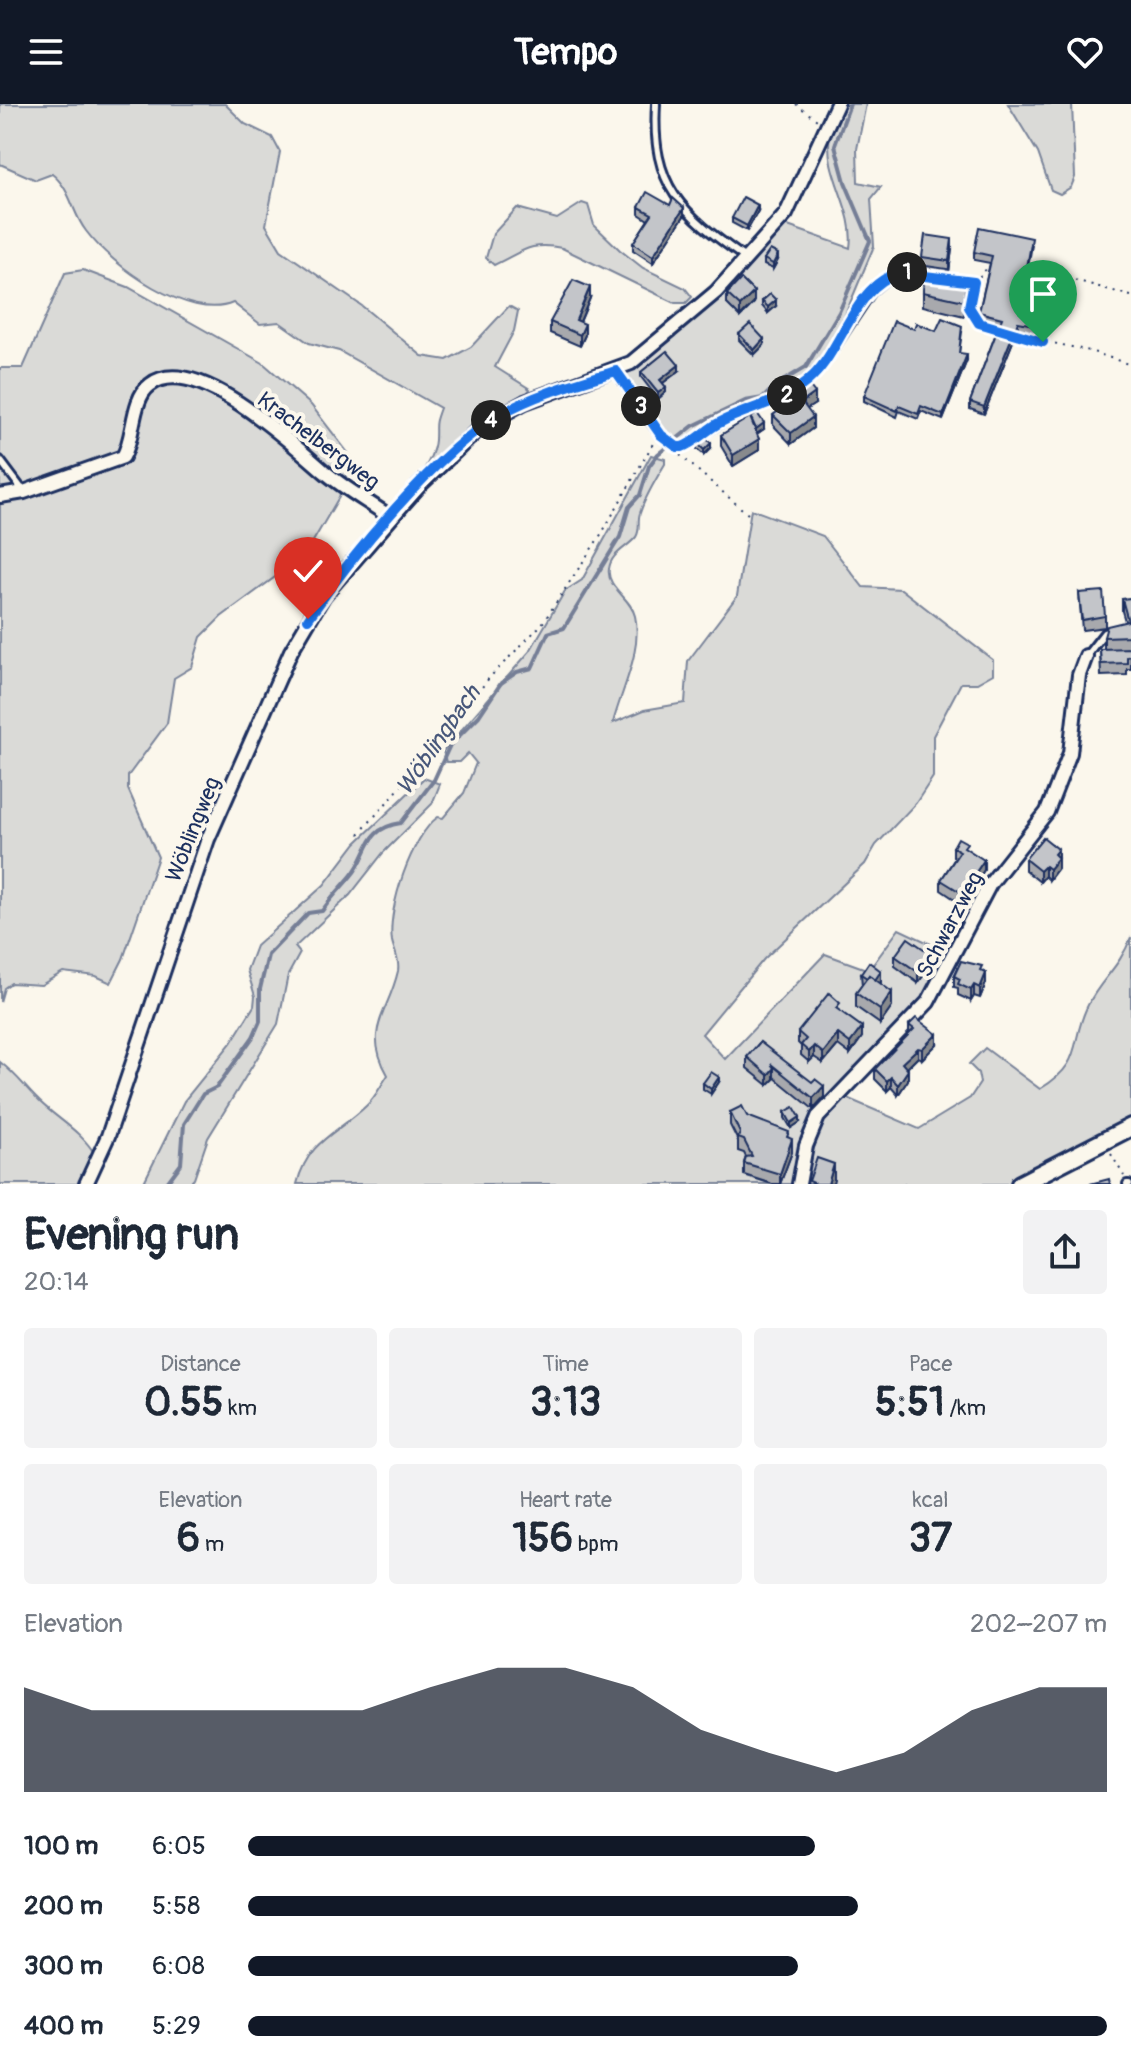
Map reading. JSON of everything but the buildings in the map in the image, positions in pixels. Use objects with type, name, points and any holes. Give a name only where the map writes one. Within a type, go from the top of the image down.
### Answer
[{"type":"street","name":"Wöblingweg","points":[[86,1184],[108,1136],[208,839],[291,651],[324,595],[444,459],[482,426],[525,402],[616,371],[662,339],[748,260],[786,214],[837,104]]},
{"type":"street","name":"Krachelbergweg","points":[[0,496],[24,492],[123,457],[131,444],[140,398],[147,387],[161,377],[177,376],[221,395],[267,422],[327,473],[390,517]]},
{"type":"street","name":"Schwarzweg","points":[[799,1184],[806,1146],[818,1117],[928,1002],[990,884],[1047,812],[1070,753],[1079,675],[1086,656]]},
{"type":"street","points":[[1020,1184],[1131,1127]]},
{"type":"lane","points":[[656,104],[657,157],[667,184],[703,228],[748,260]]},
{"type":"lane","points":[[616,371],[667,441],[677,447],[690,444],[716,425],[803,386],[825,362],[873,290],[890,276],[910,272],[935,276]]},
{"type":"lane","points":[[948,278],[974,282]]},
{"type":"lane","points":[[0,460],[24,492]]},
{"type":"lane","points":[[1086,656],[1104,633],[1123,630]]},
{"type":"lane","points":[[1086,656],[1101,655]]},
{"type":"path","points":[[796,104],[826,128]]},
{"type":"path","points":[[991,264],[974,282],[969,307],[979,323],[1003,331]]},
{"type":"path","points":[[1017,264],[1131,296]]},
{"type":"path","points":[[1015,335],[1090,351],[1131,365]]},
{"type":"path","points":[[359,834],[435,748],[489,678],[542,624],[602,533],[652,442],[661,435]]},
{"type":"path","points":[[677,447],[682,458],[749,515]]},
{"type":"path","points":[[1103,1141],[1128,1184]]},
{"type":"shaded area","points":[[0,104],[225,104],[245,124],[272,137],[280,152],[266,225],[281,250],[362,306],[422,356],[447,360],[471,347],[509,306],[518,311],[514,331],[495,367],[530,389],[523,399],[416,484],[433,451],[440,408],[339,351],[309,343],[279,322],[260,324],[233,303],[215,307],[174,298],[133,274],[114,260],[86,231],[63,187],[52,174],[36,180],[0,164]]},
{"type":"shaded area","points":[[841,104],[866,104],[857,149],[858,182],[881,187],[871,199],[874,246],[838,332],[811,372],[791,388],[725,416],[688,440],[676,442],[665,434],[623,372],[719,295],[782,224],[850,248],[848,219],[829,149],[832,126]]},
{"type":"shaded area","points":[[1008,104],[1072,104],[1075,177],[1071,187],[1060,194],[1051,190],[1038,153]]},
{"type":"shaded area","points":[[582,203],[588,205],[594,225],[620,250],[643,268],[685,288],[692,297],[686,303],[675,303],[562,248],[534,247],[494,265],[486,258],[493,234],[517,208],[557,219]]},
{"type":"shaded area","points":[[83,270],[128,287],[263,363],[311,405],[352,458],[339,497],[305,555],[221,617],[201,637],[192,667],[174,678],[167,723],[128,776],[128,789],[158,857],[123,959],[111,983],[96,976],[63,972],[41,985],[11,983],[4,988],[0,1002],[0,368],[23,368],[65,273]]},
{"type":"shaded area","points":[[651,455],[665,459],[665,464],[642,507],[636,537],[616,555],[609,569],[611,581],[633,610],[637,629],[634,656],[613,723],[644,710],[685,703],[688,661],[737,596],[751,509],[823,536],[863,587],[901,589],[993,660],[993,674],[977,683],[961,683],[933,736],[933,777],[916,803],[876,845],[865,864],[764,959],[702,1034],[725,1059],[825,954],[869,970],[899,929],[952,954],[935,987],[829,1099],[796,1184],[297,1184],[308,1157],[316,1147],[369,1103],[388,1075],[377,1046],[377,1033],[398,971],[391,927],[403,874],[428,826],[438,817],[443,818],[464,793],[476,763],[468,753],[459,762],[446,762],[443,751],[530,651],[565,591],[582,580]]},
{"type":"shaded area","points":[[424,778],[440,784],[432,804],[383,853],[350,895],[295,947],[300,953],[288,975],[278,1024],[208,1138],[194,1179],[189,1184],[143,1184],[184,1101],[231,1043],[254,1006],[255,996],[247,970],[256,946],[324,885],[356,843]]},
{"type":"shaded area","points":[[1131,937],[1131,1121],[1010,1184],[804,1184],[822,1119],[842,1096],[919,1129],[970,1098],[980,1083],[978,1073],[969,1064],[985,1048],[1040,1089],[1054,1079],[1070,1061],[1088,1005]]},
{"type":"shaded area","points":[[0,1062],[76,1132],[96,1156],[81,1184],[0,1184]]},
{"type":"waterway","name":"Wöblingbach","points":[[166,1184],[181,1164],[184,1124],[203,1094],[217,1087],[253,1037],[260,1021],[260,989],[268,955],[308,913],[322,911],[357,867],[374,836],[389,826],[401,823],[434,780],[450,745],[479,716],[501,683],[517,672],[532,668],[548,633],[564,628],[620,537],[629,507],[640,495],[649,466],[658,454],[693,426],[745,401],[763,398],[776,385],[806,367],[839,312],[870,241],[845,182],[835,145],[850,104]]},
{"type":"route","points":[[308,619],[356,556],[444,459],[482,426],[525,402],[616,371],[661,435],[677,447],[682,447],[716,425],[803,386],[825,362],[873,290],[881,281],[900,273],[974,282],[969,307],[979,323],[1043,342]]}]
